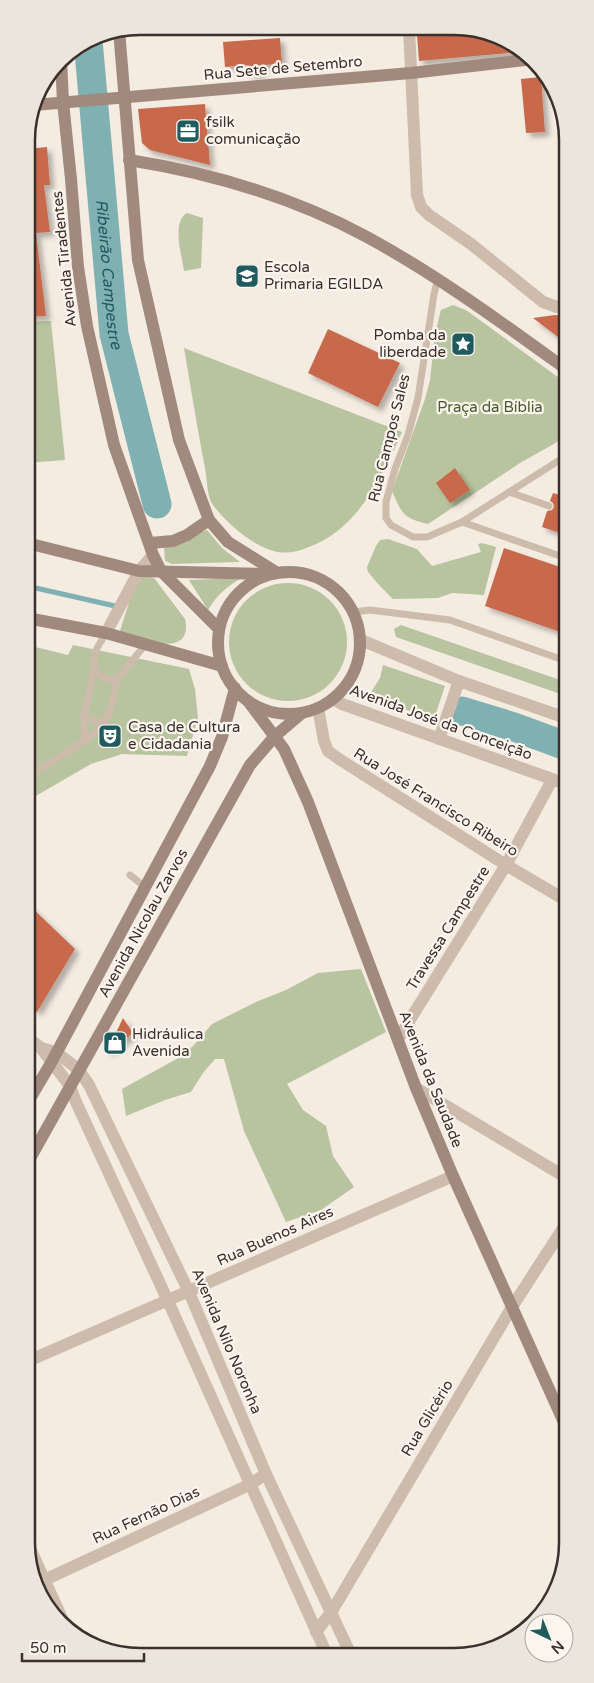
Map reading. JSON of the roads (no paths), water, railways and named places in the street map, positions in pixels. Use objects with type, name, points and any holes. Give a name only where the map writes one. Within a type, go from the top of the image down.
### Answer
[{"type":"main road","points":[[121,37],[138,260],[179,440],[209,520],[228,542],[273,573]]},
{"type":"main road","name":"Rua Sete de Setembro","points":[[42,103],[411,73],[522,60]]},
{"type":"main road","name":"Avenida Tiradentes","points":[[63,69],[69,101],[71,179],[78,267],[87,326],[114,445],[161,571],[220,629]]},
{"type":"main road","points":[[129,160],[203,175],[255,189],[310,210],[366,237],[438,279],[559,364]]},
{"type":"main road","points":[[152,549],[187,535],[209,520]]},
{"type":"main road","points":[[35,545],[139,571],[273,573],[295,571],[314,575],[330,584],[344,596],[354,612],[361,640],[360,657],[354,673],[345,687],[333,699],[318,708],[302,713],[283,714],[265,710],[248,701],[234,688],[227,678],[218,648],[220,629],[226,611],[236,595],[251,582],[273,573]]},
{"type":"main road","points":[[35,620],[106,633],[222,666]]},
{"type":"main road","name":"Avenida Nicolau Zarvos","points":[[35,1090],[210,766],[222,737],[234,688]]},
{"type":"main road","name":"Avenida da Saudade","points":[[248,701],[275,736],[293,766],[416,1088],[453,1176],[559,1411]]},
{"type":"main road","name":"Avenida Nicolau Zarvos","points":[[35,1149],[250,765],[275,736],[302,713]]},
{"type":"street","points":[[409,35],[417,195],[421,207],[429,215],[471,244],[543,302],[559,307]]},
{"type":"street","points":[[106,633],[152,549]]},
{"type":"street","points":[[361,640],[458,681],[559,716]]},
{"type":"street","points":[[439,739],[458,681]]},
{"type":"street","name":"Avenida José da Conceição","points":[[333,699],[342,704],[559,782]]},
{"type":"street","name":"Rua José Francisco Ribeiro","points":[[318,708],[324,741],[328,751],[506,865],[559,896]]},
{"type":"street","name":"Travessa Campestre","points":[[398,1039],[506,865],[552,780]]},
{"type":"street","points":[[35,1043],[54,1057],[70,1086],[324,1648]]},
{"type":"street","name":"Avenida Nilo Noronha","points":[[54,1057],[79,1070],[89,1085],[189,1292],[266,1474],[348,1648]]},
{"type":"street","points":[[416,1088],[559,1173]]},
{"type":"street","name":"Rua Buenos Aires","points":[[35,1358],[453,1176]]},
{"type":"street","name":"Rua Glicério","points":[[316,1632],[332,1611],[512,1307],[559,1234]]},
{"type":"street","name":"Rua Fernão Dias","points":[[43,1582],[250,1484],[266,1474]]},
{"type":"lane","name":"Rua Campos Sales","points":[[438,279],[418,398],[386,502],[386,518],[391,525],[413,537],[427,536],[462,522],[559,460]]},
{"type":"lane","points":[[509,492],[549,506]]},
{"type":"lane","points":[[462,522],[559,556]]},
{"type":"lane","points":[[354,612],[370,610],[450,620],[559,659]]},
{"type":"lane","points":[[85,740],[84,716],[94,670],[95,653],[106,633]]},
{"type":"lane","points":[[35,771],[85,740],[103,724],[108,716],[118,678],[145,645]]},
{"type":"lane","points":[[94,670],[106,679],[113,680],[118,678]]},
{"type":"lane","points":[[84,716],[103,724]]},
{"type":"lane","points":[[130,875],[145,887]]},
{"type":"waterway","name":"Ribeirão Campestre","points":[[89,48],[114,334],[157,504]]},
{"type":"waterway","points":[[35,588],[115,606]]},
{"type":"waterway","name":"Ribeirão Campestre","points":[[462,711],[559,743]]},
{"type":"place","name":"fsilk comunicação","points":[[188,131]]},
{"type":"place","name":"Escola Primaria EGILDA","points":[[247,276]]},
{"type":"place","name":"Pomba da liberdade","points":[[463,344]]},
{"type":"place","name":"Casa de Cultura e Cidadania","points":[[110,736]]},
{"type":"place","name":"Hidráulica Avenida","points":[[115,1043]]},
{"type":"park label","name":"Praça da Bíblia","points":[[490,407]]}]
